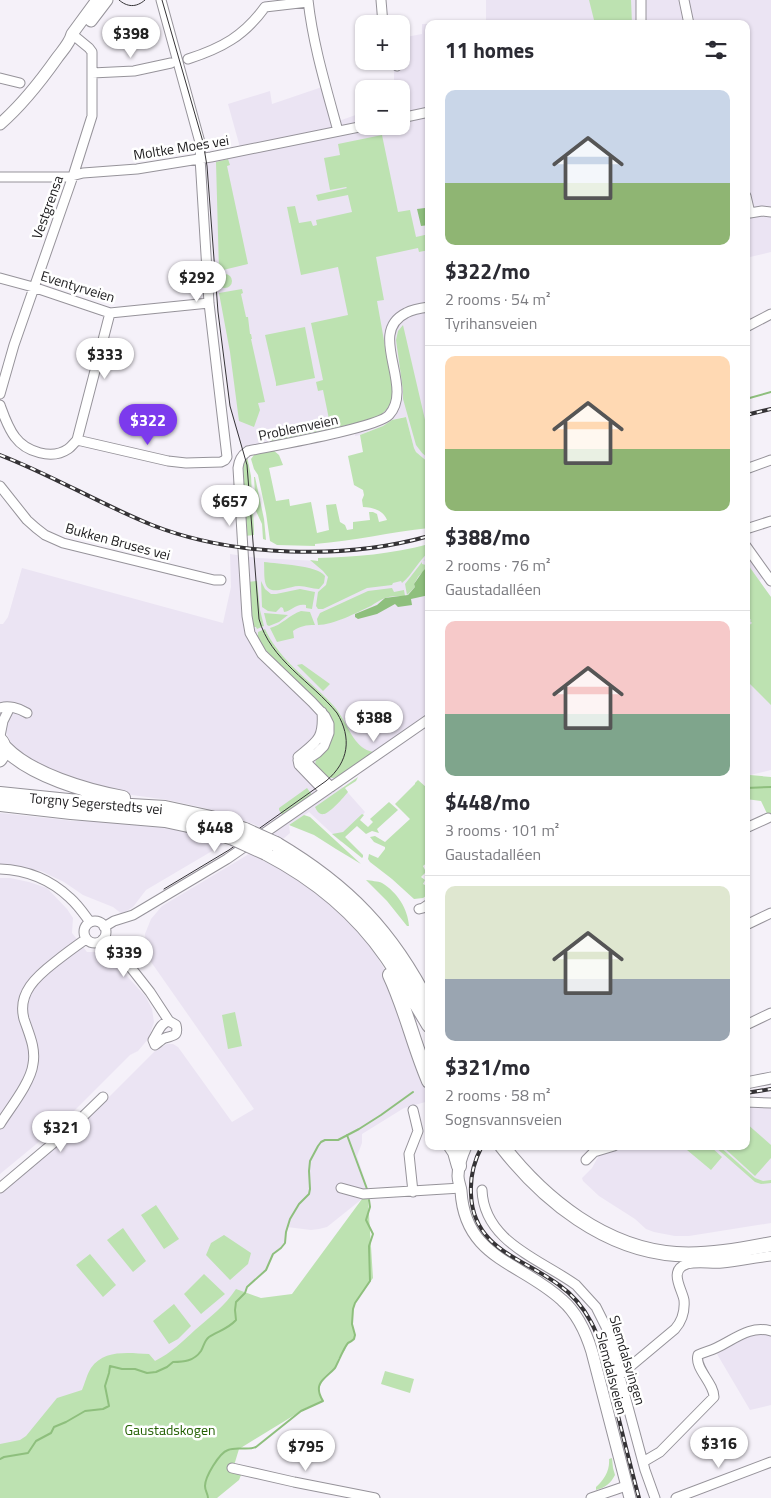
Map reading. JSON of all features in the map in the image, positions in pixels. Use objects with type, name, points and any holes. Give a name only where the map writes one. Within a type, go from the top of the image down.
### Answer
[{"type":"highway","points":[[1,746],[27,764],[56,779],[108,796],[155,806]]},
{"type":"highway","name":"Torgny Segerstedts vei","points":[[0,794],[98,804],[155,806],[192,813],[211,818],[271,849]]},
{"type":"highway","name":"Torgny Segerstedts vei","points":[[0,804],[165,820],[239,834]]},
{"type":"highway","points":[[271,849],[291,867],[312,880],[334,898],[367,932],[390,962],[425,1019]]},
{"type":"highway","points":[[271,849],[314,868],[356,903],[389,940],[425,998]]},
{"type":"highway","points":[[312,880],[323,894],[358,929],[383,962],[394,983],[425,1071]]},
{"type":"highway","points":[[418,984],[425,992]]},
{"type":"highway","points":[[454,1150],[460,1166]]},
{"type":"highway","points":[[505,1150],[527,1177],[558,1204],[586,1223],[618,1239],[654,1250],[676,1254],[729,1252],[771,1244]]},
{"type":"highway","points":[[516,1150],[534,1171],[569,1201],[601,1222],[632,1236],[664,1244],[688,1246],[727,1244],[771,1237]]},
{"type":"main road","points":[[0,124],[35,87],[97,0]]},
{"type":"main road","points":[[72,37],[86,26],[108,0]]},
{"type":"main road","points":[[750,1081],[771,1078]]},
{"type":"main road","name":"Slemdalsveien","points":[[465,1150],[458,1177],[466,1217],[474,1233],[482,1245],[498,1258],[561,1299],[575,1314],[584,1330],[592,1352],[630,1498]]},
{"type":"main road","name":"Slemdalsveien","points":[[461,1188],[471,1150]]},
{"type":"street","points":[[77,440],[168,461],[221,462],[225,460],[227,454],[209,302],[200,158],[201,146],[161,0]]},
{"type":"street","points":[[382,0],[383,15]]},
{"type":"street","points":[[641,0],[641,20]]},
{"type":"street","points":[[684,0],[689,20]]},
{"type":"street","points":[[188,59],[210,52],[240,35],[265,7],[308,1],[320,66],[338,131]]},
{"type":"street","name":"Vestgrensa","points":[[0,394],[14,345],[92,116],[92,52],[72,37]]},
{"type":"street","points":[[92,73],[134,71],[171,63]]},
{"type":"street","points":[[0,78],[20,83]]},
{"type":"street","points":[[410,116],[425,113]]},
{"type":"street","name":"Moltke Moes vei","points":[[0,177],[73,176],[83,173],[138,168],[355,128]]},
{"type":"street","points":[[750,213],[771,212]]},
{"type":"street","name":"Eventyrveien","points":[[0,278],[34,286],[110,313],[209,302]]},
{"type":"street","name":"Problemveien","points":[[328,789],[301,761],[322,748],[328,738],[329,724],[322,712],[265,658],[250,633],[243,556],[239,462],[248,451],[355,428],[380,421],[386,417],[394,407],[397,396],[389,339],[392,327],[407,312],[425,308]]},
{"type":"street","points":[[0,405],[3,416],[16,438],[23,445],[32,450],[49,454],[68,449],[77,440],[110,313]]},
{"type":"street","points":[[750,325],[771,314]]},
{"type":"street","points":[[750,468],[771,460]]},
{"type":"street","name":"Bukken Bruses vei","points":[[0,486],[36,528],[54,539],[214,580],[221,580]]},
{"type":"street","points":[[750,528],[771,520]]},
{"type":"street","points":[[750,552],[771,581]]},
{"type":"street","points":[[1,746],[5,708],[18,708],[27,713]]},
{"type":"street","points":[[104,927],[114,921],[133,915],[227,859],[425,722]]},
{"type":"street","points":[[750,826],[768,818]]},
{"type":"street","points":[[0,869],[23,872],[47,880],[70,898],[90,922]]},
{"type":"street","points":[[419,908],[425,907]]},
{"type":"street","points":[[750,923],[771,914]]},
{"type":"street","points":[[90,922],[96,922],[104,927],[106,932],[100,942],[94,943],[84,936],[84,929],[90,922]]},
{"type":"street","points":[[0,1124],[27,1081],[33,1067],[34,1051],[23,1012],[27,992],[32,982],[40,974],[86,939]]},
{"type":"street","points":[[103,939],[123,958],[154,997],[159,1007],[164,1025],[154,1040],[155,1046],[166,1038],[172,1037],[176,1032],[176,1025],[164,1025]]},
{"type":"street","points":[[750,1023],[771,1013]]},
{"type":"street","points":[[0,1188],[70,1129],[102,1097]]},
{"type":"street","points":[[750,1102],[771,1103]]},
{"type":"street","points":[[412,1192],[408,1154],[418,1131],[413,1110]]},
{"type":"street","points":[[586,1160],[594,1152],[601,1150]]},
{"type":"street","points":[[341,1188],[363,1194],[461,1188]]},
{"type":"street","name":"Slemdalsvingen","points":[[482,1190],[486,1212],[498,1232],[512,1244],[576,1285],[596,1307],[607,1329],[643,1462],[655,1498]]},
{"type":"street","points":[[620,1375],[675,1329],[680,1322],[684,1310],[684,1301],[676,1277],[677,1272],[682,1267],[688,1264],[723,1263],[771,1256]]},
{"type":"street","points":[[643,1462],[660,1452],[714,1397],[713,1389],[698,1362],[698,1355],[749,1331],[760,1329],[771,1331]]},
{"type":"street","points":[[676,1498],[771,1462]]},
{"type":"street","points":[[232,1468],[375,1498]]},
{"type":"street","points":[[590,1498],[626,1486]]},
{"type":"shaded area","points":[[486,0],[771,0],[771,252],[750,257],[750,20],[486,20]]},
{"type":"shaded area","points":[[422,24],[425,24],[425,424],[412,428],[417,445],[425,455],[425,460],[414,448],[406,417],[392,420],[383,426],[360,435],[355,436],[355,429],[244,454],[229,401],[216,291],[206,158],[241,151],[228,104],[270,91],[272,104],[325,86],[336,122],[355,115],[355,135],[410,135],[410,80],[394,80],[394,70],[410,70],[410,36],[422,34]]},
{"type":"shaded area","points":[[425,208],[425,226],[421,226],[417,209]]},
{"type":"shaded area","points":[[425,545],[425,728],[342,786],[365,812],[341,842],[309,812],[289,825],[290,833],[260,859],[306,881],[349,922],[369,945],[382,965],[391,982],[405,1020],[425,1008],[425,1017],[405,1029],[425,1089],[425,1102],[404,1108],[362,1134],[362,1143],[357,1156],[367,1186],[368,1199],[362,1199],[327,1227],[311,1230],[287,1227],[284,1245],[273,1254],[266,1270],[247,1287],[245,1293],[201,1351],[109,1373],[0,1459],[0,1191],[92,1114],[155,1051],[167,1044],[173,1044],[178,1047],[232,1122],[254,1109],[149,959],[146,951],[145,934],[151,919],[162,906],[249,854],[275,834],[253,824],[209,809],[168,800],[118,793],[48,770],[15,750],[5,731],[0,730],[0,624],[3,624],[8,617],[22,568],[223,623],[231,587],[230,554],[258,558],[318,561],[411,549]]},
{"type":"shaded area","points":[[750,552],[766,574],[759,581],[771,597],[771,770],[750,775]]},
{"type":"shaded area","points":[[425,569],[425,596],[411,599],[412,605],[398,607],[395,604],[377,614],[358,619],[355,617],[355,614],[377,605],[385,598],[408,595],[415,587],[414,584]]},
{"type":"shaded area","points":[[0,813],[74,821],[120,821],[165,824],[165,828],[190,831],[224,844],[146,890],[133,907],[122,914],[113,907],[83,895],[64,882],[41,871],[0,865]]},
{"type":"shaded area","points":[[0,878],[29,882],[47,888],[73,918],[72,933],[87,952],[104,954],[117,965],[146,997],[152,1009],[154,1022],[149,1038],[138,1051],[130,1055],[63,1122],[0,1174]]},
{"type":"shaded area","points":[[750,1105],[771,1107],[771,1223],[689,1236],[675,1236],[646,1229],[635,1219],[599,1196],[583,1181],[582,1178],[592,1168],[599,1155],[611,1150],[750,1150]]},
{"type":"shaded area","points":[[756,1332],[771,1333],[771,1405],[750,1410],[717,1354]]},
{"type":"green space","points":[[589,0],[631,0],[632,20],[594,20]]},
{"type":"green space","points":[[382,135],[398,212],[410,210],[416,237],[425,235],[425,251],[419,252],[418,248],[376,257],[384,300],[377,301],[393,391],[391,400],[386,410],[375,419],[272,441],[268,438],[270,433],[329,419],[323,390],[318,391],[316,382],[323,380],[311,323],[348,315],[338,267],[301,275],[287,207],[295,206],[299,223],[311,221],[313,226],[317,225],[316,220],[352,212],[348,195],[318,201],[316,195],[347,188],[330,190],[324,158],[340,155],[338,144]]},
{"type":"green space","points":[[228,159],[230,165],[227,166],[248,264],[219,271],[216,162]]},
{"type":"green space","points":[[222,274],[228,274],[232,281],[228,288],[222,288],[218,284],[218,278]]},
{"type":"green space","points":[[242,289],[243,293],[241,294],[246,317],[248,317],[265,402],[258,403],[260,410],[254,427],[239,421],[230,352],[219,293]]},
{"type":"green space","points":[[403,325],[425,420],[425,456],[416,445],[403,399],[396,340],[398,331]]},
{"type":"green space","points":[[305,327],[315,378],[276,386],[265,335]]},
{"type":"green space","points":[[406,417],[414,448],[425,460],[425,529],[315,544],[315,546],[277,545],[270,541],[258,475],[251,459],[254,455],[273,450],[279,455],[283,465],[269,468],[276,501],[289,499],[290,506],[311,502],[317,533],[329,530],[326,505],[336,504],[340,522],[345,525],[347,530],[353,529],[353,522],[370,520],[369,512],[377,514],[379,522],[387,520],[378,510],[363,507],[363,490],[354,485],[348,456],[363,452],[360,435],[383,426],[392,420]]},
{"type":"green space","points":[[247,456],[251,476],[254,535],[245,536],[241,471],[242,462]]},
{"type":"green space","points":[[254,477],[264,519],[266,540],[263,539],[262,524],[256,511]]},
{"type":"green space","points":[[425,545],[425,556],[402,583],[401,581],[392,585],[367,588],[323,609],[318,609],[316,606],[318,592],[326,585],[328,577],[310,560],[318,561],[318,558],[387,553]]},
{"type":"green space","points":[[264,562],[314,569],[325,576],[324,583],[319,589],[295,586],[271,590],[268,588],[265,580]]},
{"type":"green space","points":[[422,562],[425,565],[425,569],[414,584],[415,587],[407,595],[405,584]]},
{"type":"green space","points":[[750,568],[771,597],[771,705],[750,684]]},
{"type":"green space","points":[[257,581],[264,626],[257,629],[253,627],[248,582]]},
{"type":"green space","points":[[261,581],[265,589],[271,594],[300,589],[315,592],[312,609],[306,608],[306,605],[303,605],[284,612],[281,607],[276,612],[268,611],[262,607]]},
{"type":"green space","points":[[392,588],[394,592],[404,590],[405,596],[385,598],[344,618],[318,625],[317,619],[320,613],[368,591]]},
{"type":"green space","points":[[301,611],[310,612],[315,625],[298,628],[293,631],[294,638],[277,642],[270,628]]},
{"type":"green space","points":[[264,613],[288,615],[279,622],[269,626],[267,625]]},
{"type":"green space","points":[[265,629],[283,656],[337,710],[357,743],[373,752],[336,777],[330,778],[315,765],[316,759],[326,747],[332,730],[287,673],[262,646],[256,636],[258,632]]},
{"type":"green space","points":[[302,664],[330,684],[323,691],[297,665]]},
{"type":"green space","points":[[750,775],[771,777],[771,822],[761,801],[750,800]]},
{"type":"green space","points":[[358,777],[356,781],[345,788],[348,792],[333,808],[324,814],[318,812],[315,807]]},
{"type":"green space","points":[[418,780],[425,786],[425,864],[423,866],[425,873],[421,877],[425,880],[423,884],[425,885],[425,897],[414,899],[368,859],[369,854],[378,858],[385,849],[385,847],[374,842],[370,837],[375,836],[385,842],[410,819],[395,804]]},
{"type":"green space","points":[[307,788],[312,795],[283,816],[279,808]]},
{"type":"green space","points":[[389,802],[398,810],[377,829],[379,833],[372,831],[366,834],[357,826],[345,837],[363,855],[362,858],[332,834],[343,832],[362,814],[364,815],[360,820],[368,827],[373,822],[370,819]]},
{"type":"green space","points":[[304,815],[310,817],[361,864],[314,835],[289,825]]},
{"type":"green space","points":[[366,880],[382,883],[397,896],[404,907],[409,926],[407,926],[387,901]]},
{"type":"green space","points":[[235,1012],[242,1046],[228,1049],[222,1015]]},
{"type":"green space","points":[[750,1127],[771,1145],[771,1158],[755,1176],[726,1150],[750,1150]]},
{"type":"green space","points":[[687,1150],[714,1150],[722,1157],[711,1170]]},
{"type":"green space","points":[[719,1150],[724,1150],[755,1178],[763,1181],[771,1180],[771,1183],[761,1184],[755,1182]]},
{"type":"green space","name":"Gaustadskogen","points":[[362,1199],[368,1199],[373,1278],[355,1303],[353,1309],[354,1339],[347,1344],[338,1359],[337,1365],[324,1377],[318,1391],[322,1402],[306,1408],[239,1449],[232,1472],[241,1475],[239,1480],[217,1498],[0,1498],[0,1444],[20,1440],[26,1436],[57,1398],[82,1390],[91,1368],[96,1362],[110,1355],[125,1353],[149,1354],[155,1361],[176,1347],[212,1316],[236,1289],[261,1298],[292,1294]]},
{"type":"green space","points":[[156,1205],[179,1239],[164,1249],[141,1215]]},
{"type":"green space","points":[[123,1228],[146,1261],[133,1272],[107,1240]]},
{"type":"green space","points":[[224,1235],[251,1253],[248,1264],[230,1280],[206,1255],[211,1243]]},
{"type":"green space","points":[[90,1254],[116,1285],[103,1297],[76,1265]]},
{"type":"green space","points":[[204,1274],[225,1294],[201,1314],[184,1294]]},
{"type":"green space","points":[[174,1304],[191,1326],[178,1339],[169,1344],[153,1321]]},
{"type":"green space","points":[[385,1371],[414,1379],[410,1393],[381,1384]]},
{"type":"green space","points":[[612,1458],[615,1475],[607,1485],[596,1490],[596,1487],[607,1471],[609,1459]]},
{"type":"waterway","points":[[750,398],[771,392]]},
{"type":"waterway","points":[[750,788],[771,787]]},
{"type":"waterway","points":[[0,1459],[28,1453],[36,1441],[51,1433],[54,1427],[85,1411],[103,1409],[109,1406],[105,1386],[110,1366],[122,1369],[135,1369],[147,1373],[156,1372],[173,1362],[181,1362],[195,1357],[209,1337],[236,1320],[236,1302],[245,1293],[247,1287],[266,1270],[273,1254],[285,1243],[290,1219],[299,1204],[309,1194],[310,1161],[321,1142],[325,1140],[338,1140],[359,1129],[413,1092]]},
{"type":"waterway","points":[[347,1135],[367,1189]]},
{"type":"waterway","points":[[208,1498],[205,1489],[207,1477],[224,1452],[231,1449],[256,1447],[301,1411],[323,1401],[319,1386],[335,1368],[346,1345],[354,1339],[353,1309],[370,1281],[369,1246],[373,1234],[366,1220],[370,1207],[369,1200]]},
{"type":"tram line","points":[[119,0],[132,6],[145,0]]},
{"type":"tram line","points":[[162,0],[203,142],[207,166],[218,312],[230,406],[247,465],[259,619],[264,634],[272,647],[337,713],[342,722],[346,740],[344,758],[334,774],[326,781],[229,850],[164,889]]},
{"type":"railway","points":[[750,414],[771,409]]},
{"type":"railway","points":[[0,455],[152,525],[184,536],[218,544],[289,552],[326,552],[396,544],[425,537]]},
{"type":"railway","points":[[750,1092],[771,1089]]},
{"type":"railway","points":[[480,1150],[471,1181],[474,1213],[481,1228],[490,1240],[502,1250],[568,1292],[588,1316],[601,1346],[639,1498]]}]
